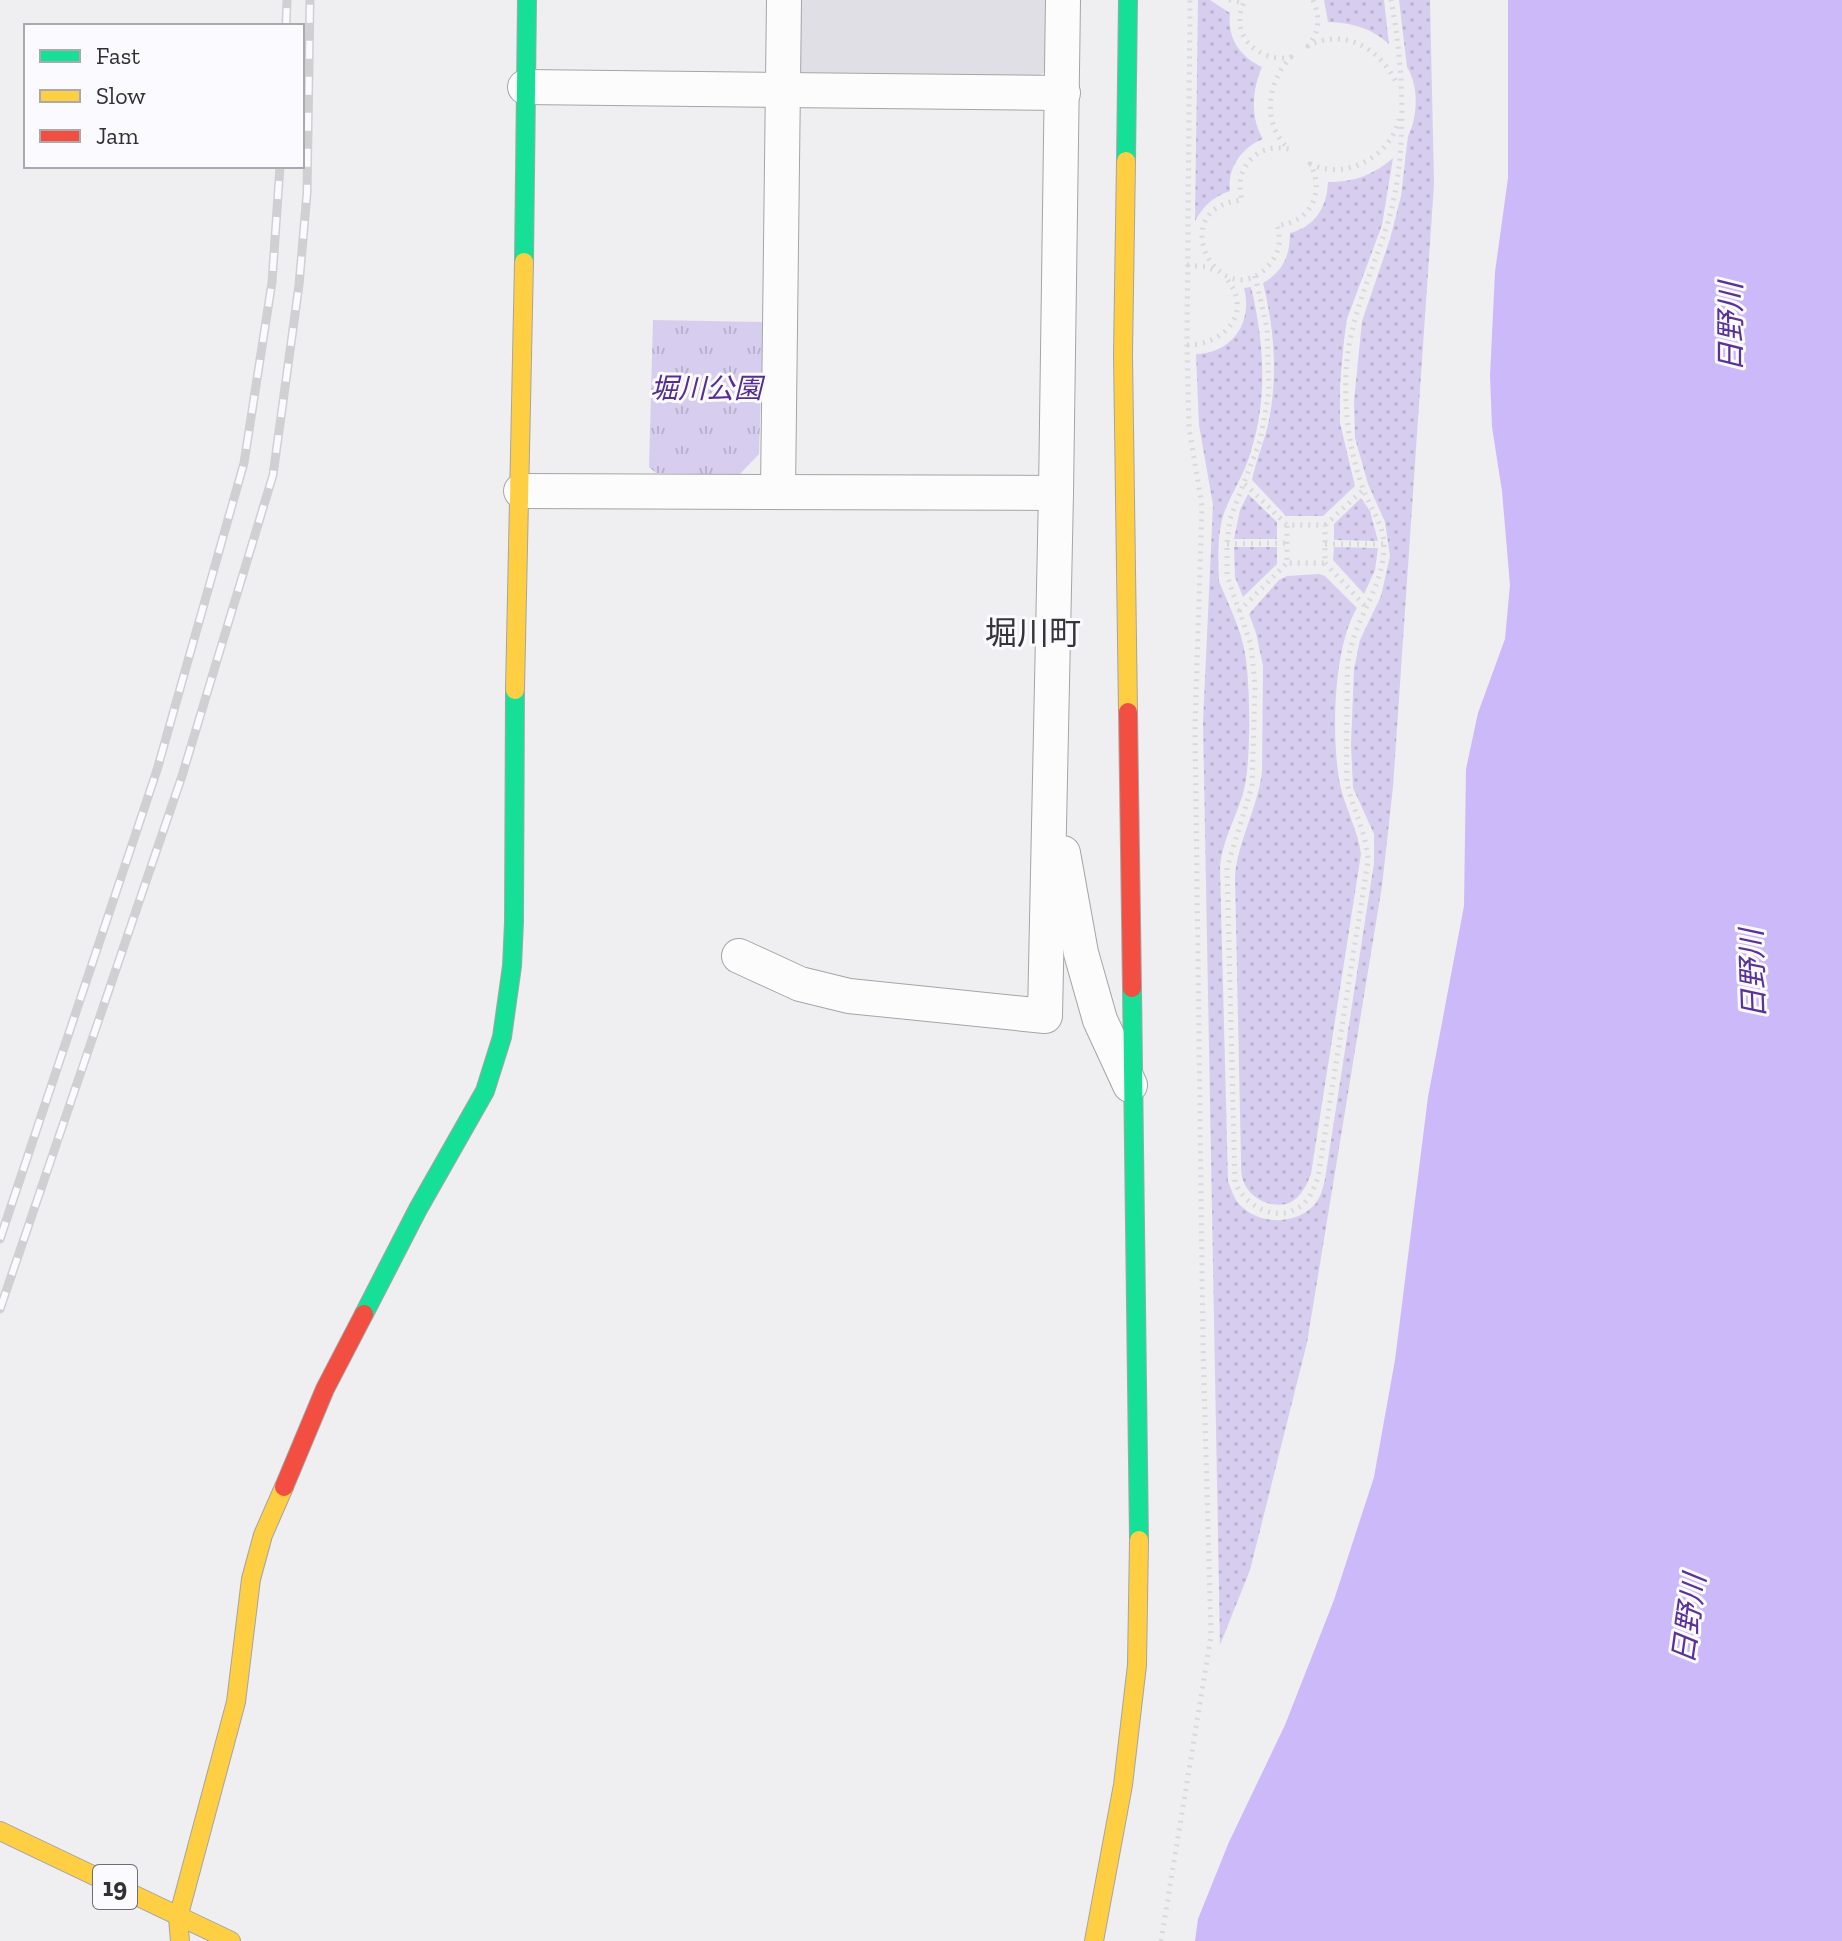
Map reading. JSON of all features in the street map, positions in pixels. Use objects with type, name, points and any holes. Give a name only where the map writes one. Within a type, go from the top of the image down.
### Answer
[{"type":"street","points":[[180,1941],[178,1918],[236,1702],[251,1579],[263,1535],[325,1389],[418,1209],[485,1091],[502,1037],[512,966],[514,922],[514,734],[521,491],[527,0]]},
{"type":"street","points":[[778,491],[784,0]]},
{"type":"street","points":[[739,956],[800,984],[849,996],[1045,1016],[1063,0]]},
{"type":"street","points":[[1094,1941],[1123,1785],[1137,1665],[1140,1506],[1123,354],[1128,0]]},
{"type":"street","points":[[525,87],[1063,93]]},
{"type":"street","points":[[521,491],[1056,493]]},
{"type":"street","points":[[1050,761],[1081,953],[1100,1020],[1134,1094]]},
{"type":"street","name":"19","points":[[0,1831],[231,1941]]},
{"type":"path","points":[[1161,1941],[1211,1636],[1203,1346],[1195,727],[1202,506],[1189,428],[1187,345],[1190,0]]},
{"type":"path","points":[[1187,345],[1211,342],[1222,336],[1236,315],[1234,291],[1204,252],[1203,228],[1209,216],[1230,201],[1242,200],[1240,174],[1255,155],[1267,148],[1289,149],[1274,126],[1270,107],[1273,85],[1291,57],[1269,58],[1257,53],[1242,33],[1240,21],[1244,3],[1229,0]]},
{"type":"path","points":[[1187,265],[1243,278],[1255,276],[1266,269],[1280,247],[1277,225],[1292,223],[1312,206],[1317,181],[1310,164],[1335,170],[1355,167],[1373,158],[1387,144],[1397,127],[1401,107],[1399,87],[1390,67],[1375,52],[1357,42],[1336,39],[1308,46],[1318,28],[1313,0]]},
{"type":"path","points":[[1255,276],[1267,328],[1269,392],[1260,441],[1230,519],[1227,544],[1227,576],[1251,645],[1255,686],[1253,776],[1249,799],[1227,868],[1235,1183],[1242,1198],[1251,1205],[1264,1211],[1288,1212],[1306,1200],[1318,1178],[1367,869],[1368,852],[1350,796],[1347,766],[1348,662],[1353,639],[1379,583],[1384,544],[1378,517],[1363,490],[1350,441],[1347,362],[1353,324],[1397,187],[1401,107],[1391,0]]},
{"type":"path","points":[[1245,484],[1287,525],[1325,525],[1363,490]]},
{"type":"path","points":[[1239,611],[1287,563],[1287,525]]},
{"type":"path","points":[[1325,525],[1325,563],[1366,607]]},
{"type":"path","points":[[1227,544],[1287,543]]},
{"type":"path","points":[[1325,544],[1384,544]]},
{"type":"path","points":[[1287,563],[1325,563]]},
{"type":"shaded area","points":[[798,0],[1052,0],[1053,66],[1034,79],[797,72]]},
{"type":"green space","points":[[1198,0],[1210,0],[1230,13],[1231,31],[1237,46],[1247,58],[1262,67],[1254,103],[1256,122],[1263,139],[1249,147],[1238,159],[1231,174],[1230,191],[1210,202],[1195,221]]},
{"type":"green space","points":[[1324,0],[1384,0],[1389,44],[1361,27],[1328,22]]},
{"type":"green space","points":[[1399,0],[1430,0],[1434,184],[1393,787],[1382,886],[1307,1343],[1250,1570],[1220,1645],[1203,722],[1213,505],[1199,425],[1196,354],[1220,348],[1237,334],[1245,313],[1244,288],[1251,287],[1261,349],[1260,411],[1248,459],[1224,513],[1218,547],[1219,581],[1246,657],[1249,714],[1245,785],[1224,846],[1220,868],[1228,1181],[1236,1200],[1248,1212],[1267,1219],[1289,1219],[1308,1211],[1318,1200],[1323,1186],[1374,863],[1374,834],[1353,788],[1354,669],[1360,640],[1381,596],[1390,556],[1385,522],[1368,484],[1355,438],[1354,401],[1362,321],[1401,196],[1408,136],[1415,111],[1414,83],[1407,67]]},
{"type":"green space","points":[[1393,158],[1382,225],[1347,319],[1344,340],[1340,423],[1355,486],[1323,516],[1286,516],[1252,480],[1269,420],[1273,386],[1272,334],[1263,283],[1284,262],[1290,233],[1306,226],[1318,215],[1328,182],[1363,176]]},
{"type":"green space","name":"堀川公園","points":[[653,320],[763,322],[759,454],[739,475],[656,473],[649,467]]},
{"type":"green space","points":[[1248,494],[1277,522],[1277,539],[1234,539],[1240,510]]},
{"type":"green space","points":[[1361,498],[1370,511],[1378,541],[1334,540],[1334,524]]},
{"type":"green space","points":[[1234,547],[1277,547],[1277,564],[1243,597],[1235,577]]},
{"type":"green space","points":[[1334,547],[1378,548],[1375,570],[1364,594],[1333,560]]},
{"type":"green space","points":[[1287,576],[1325,576],[1357,608],[1349,625],[1339,669],[1335,743],[1340,784],[1361,854],[1311,1174],[1299,1196],[1279,1205],[1266,1203],[1254,1196],[1243,1180],[1241,1168],[1235,876],[1262,771],[1263,666],[1249,614],[1279,580]]},
{"type":"water","name":"日野川","points":[[1508,0],[1842,0],[1842,1941],[1195,1941],[1198,1919],[1229,1842],[1285,1725],[1334,1600],[1374,1477],[1395,1360],[1428,1097],[1464,906],[1466,769],[1478,713],[1505,639],[1510,585],[1502,491],[1492,427],[1490,376],[1495,272],[1508,178]]},
{"type":"railway","points":[[286,24],[287,0]]},
{"type":"railway","points":[[0,1309],[182,776],[273,475],[299,285],[307,193],[310,0]]},
{"type":"railway","points":[[0,1239],[157,770],[244,463],[272,282],[280,168]]},
{"type":"traffic: fast","points":[[524,262],[527,0]]},
{"type":"traffic: fast","points":[[1126,161],[1128,0]]},
{"type":"traffic: fast","points":[[364,1314],[418,1209],[485,1091],[502,1037],[512,966],[514,922],[515,690]]},
{"type":"traffic: fast","points":[[1132,988],[1139,1540]]},
{"type":"traffic: slow","points":[[1126,161],[1123,354],[1128,712]]},
{"type":"traffic: slow","points":[[515,690],[524,262]]},
{"type":"traffic: slow","points":[[180,1941],[178,1918],[236,1702],[251,1579],[263,1535],[284,1487]]},
{"type":"traffic: slow","points":[[1094,1941],[1123,1785],[1137,1665],[1139,1540]]},
{"type":"traffic: slow","points":[[0,1831],[231,1941]]},
{"type":"traffic: jam","points":[[1128,712],[1132,988]]},
{"type":"traffic: jam","points":[[284,1487],[325,1389],[364,1314]]},
{"type":"district","name":"堀川町","points":[[1033,633]]}]
